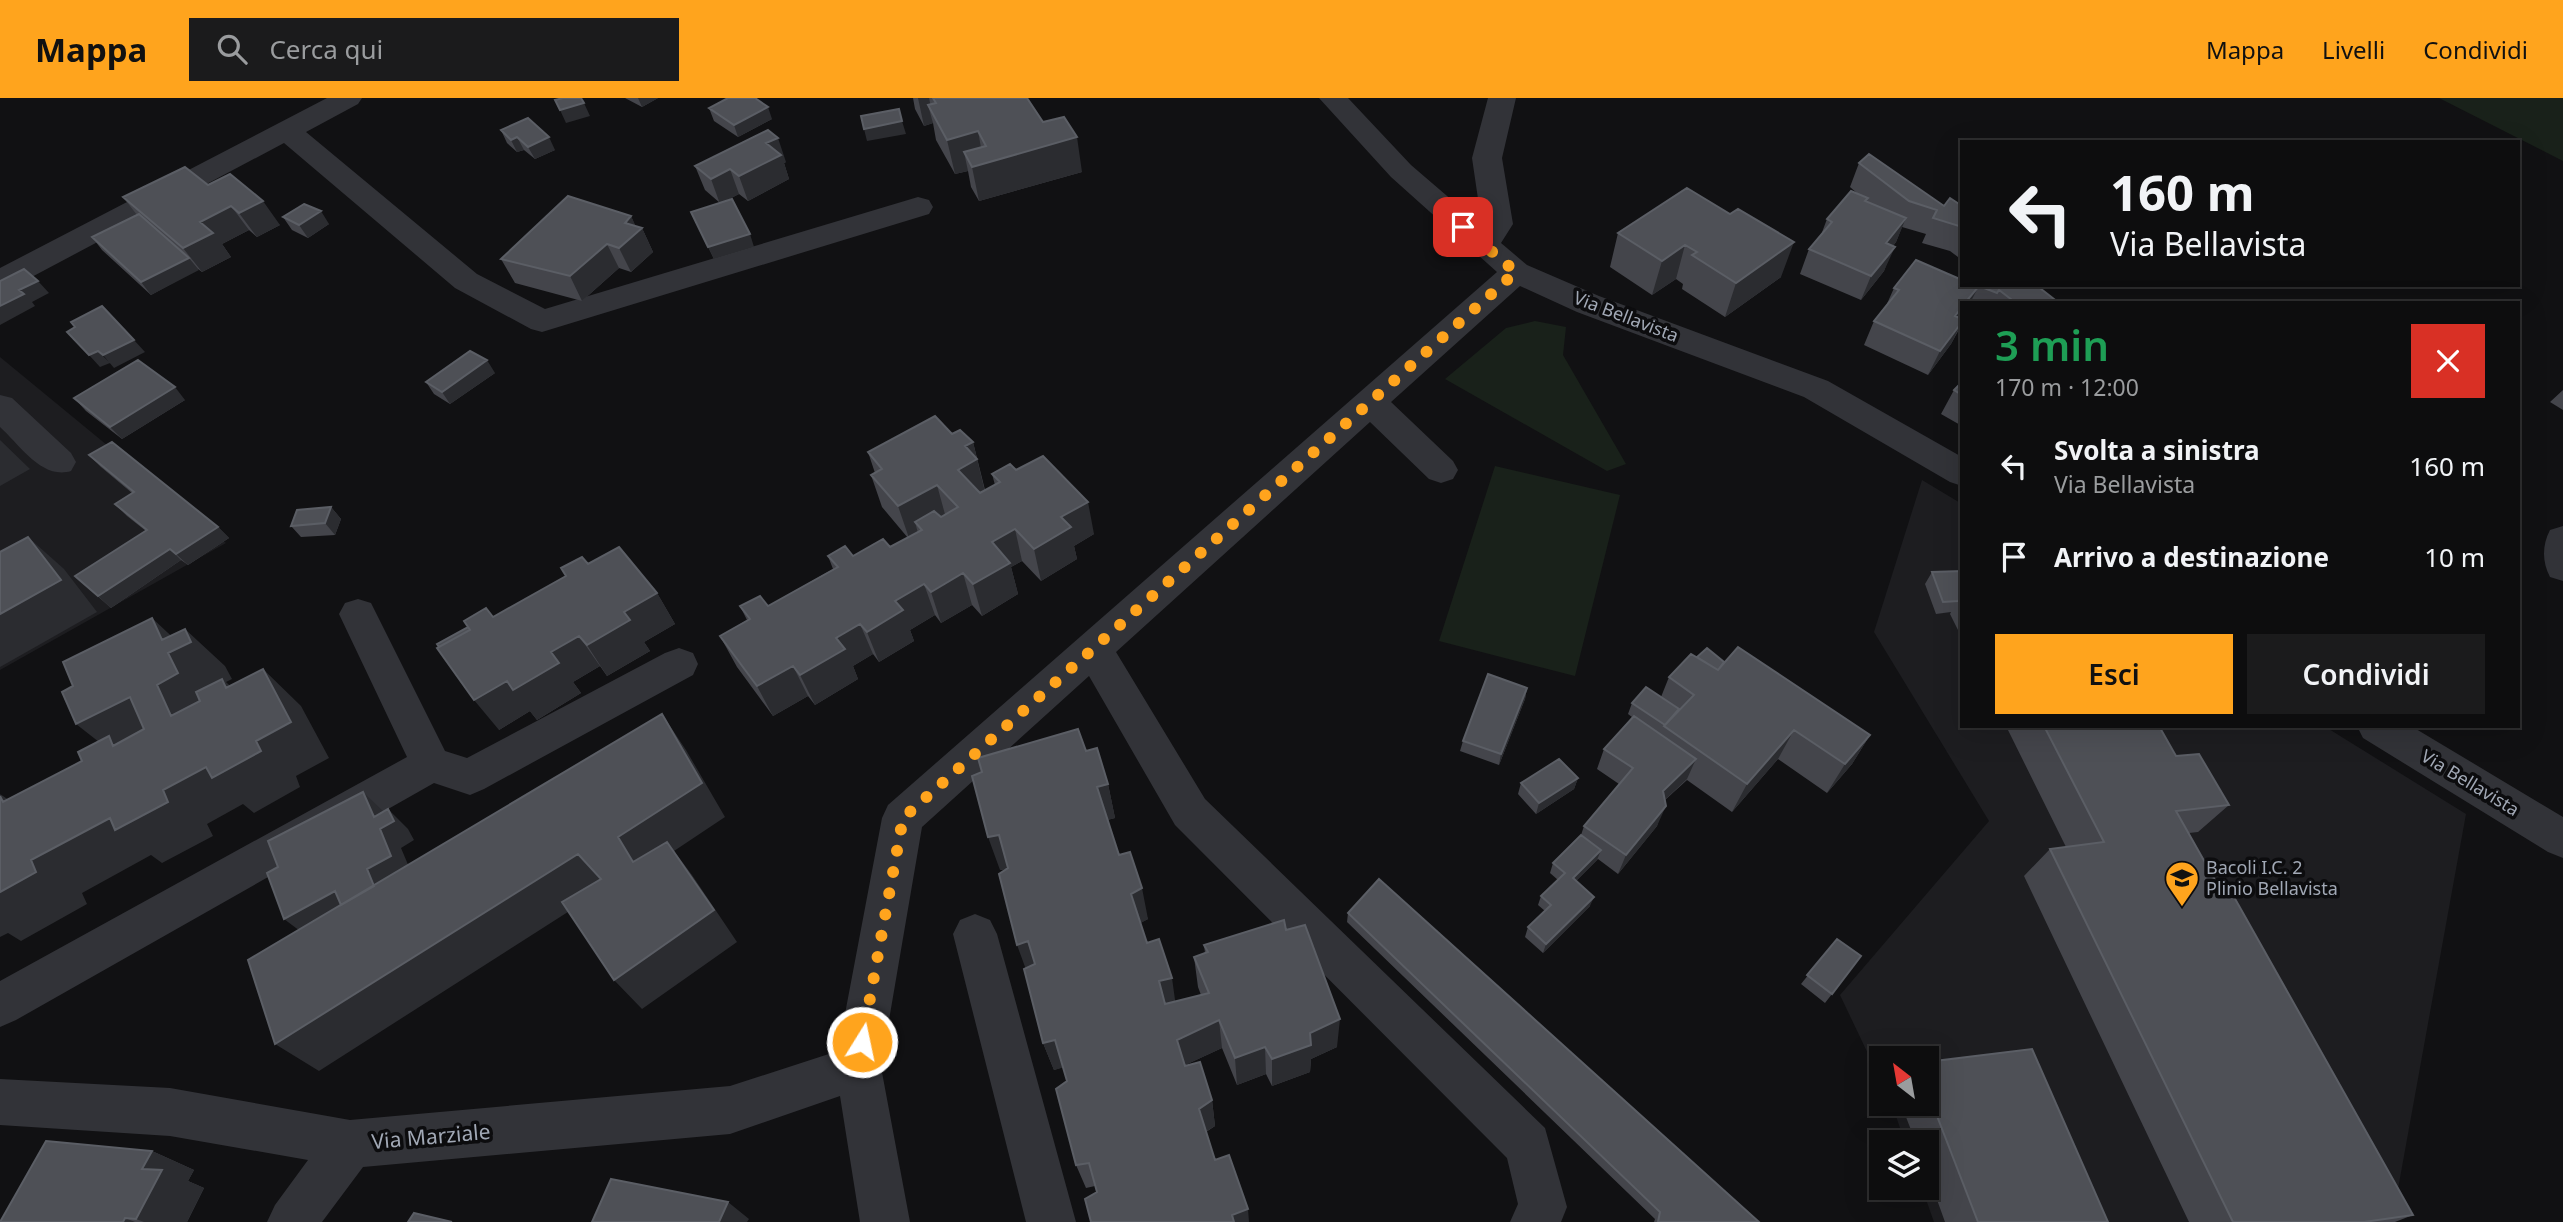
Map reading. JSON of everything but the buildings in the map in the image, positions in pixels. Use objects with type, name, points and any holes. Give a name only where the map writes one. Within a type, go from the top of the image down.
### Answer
[{"type":"street","points":[[0,281],[348,98]]},
{"type":"street","name":"Via Bellavista","points":[[1334,98],[1401,171],[1516,272],[1588,304],[1816,389],[1960,472]]},
{"type":"street","points":[[1484,246],[1498,224],[1487,158],[1502,98]]},
{"type":"street","points":[[286,130],[466,281],[542,321],[918,207]]},
{"type":"street","points":[[885,1222],[858,1067],[903,818],[1516,272]]},
{"type":"street","points":[[1370,402],[1441,470]]},
{"type":"street","points":[[0,407],[59,462]]},
{"type":"street","points":[[2563,540],[2563,566]]},
{"type":"street","points":[[358,614],[431,764],[470,777],[679,664]]},
{"type":"street","points":[[1094,648],[1190,812],[1528,1145],[1543,1207],[1535,1222]]},
{"type":"street","name":"Via Bellavista","points":[[2380,728],[2563,839]]},
{"type":"street","points":[[0,1005],[431,764]]},
{"type":"street","points":[[975,934],[1051,1222]]},
{"type":"street","name":"Via Marziale","points":[[0,1102],[170,1112],[349,1144],[730,1110],[858,1067]]},
{"type":"street","points":[[292,1222],[349,1144]]},
{"type":"shaded area","points":[[2439,98],[2563,98],[2563,161]]},
{"type":"shaded area","points":[[1535,321],[1566,327],[1563,355],[1626,464],[1607,471],[1445,379],[1506,328]]},
{"type":"shaded area","points":[[0,357],[226,543],[0,670]]},
{"type":"shaded area","points":[[1495,466],[1620,495],[1575,676],[1439,641]]},
{"type":"shaded area","name":"Bacoli I.C. 2 Plinio Bellavista","points":[[1922,480],[1960,503],[1960,728],[2327,728],[2466,814],[2392,1222],[1934,1222],[1926,1200],[1939,1200],[1939,1130],[1901,1130],[1896,1116],[1939,1116],[1939,1046],[1869,1046],[1869,1056],[1840,995],[1989,821],[1874,632]]},
{"type":"place","name":"Bacoli I.C. 2 Plinio Bellavista","points":[[2182,908]]},
{"type":"route","points":[[862,1042],[903,818],[1516,272],[1463,227]]}]
